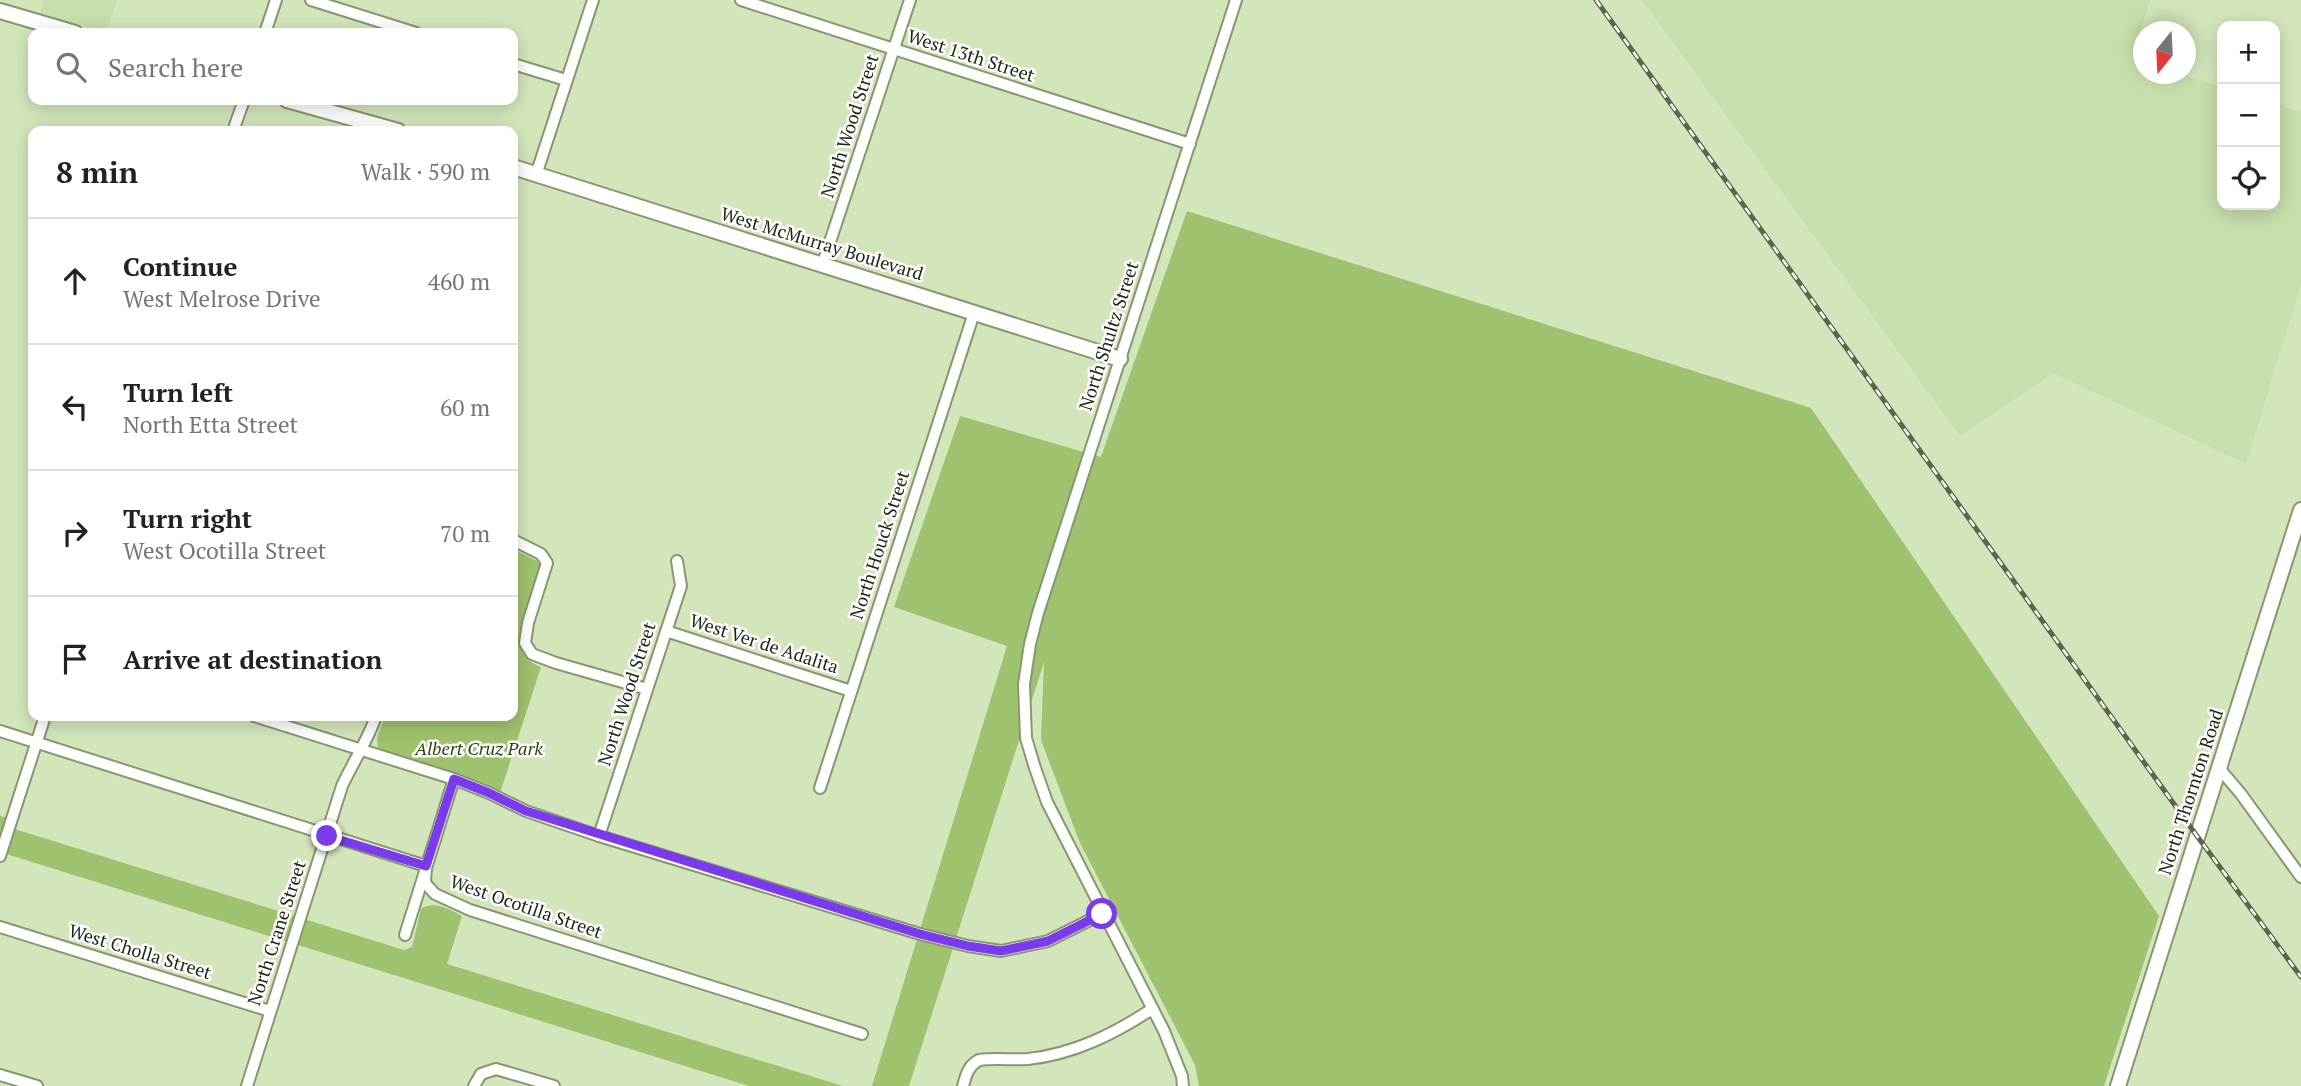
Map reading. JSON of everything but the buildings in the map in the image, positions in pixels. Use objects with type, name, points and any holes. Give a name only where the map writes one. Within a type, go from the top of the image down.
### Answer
[{"type":"street","points":[[267,28],[276,0]]},
{"type":"street","points":[[311,0],[400,28]]},
{"type":"street","points":[[536,175],[593,0]]},
{"type":"street","name":"West 13th Street","points":[[741,0],[1190,144]]},
{"type":"street","name":"North Wood Street","points":[[823,264],[910,0]]},
{"type":"street","name":"North Shultz Street","points":[[1184,1086],[1164,1031],[1047,802],[1026,738],[1024,684],[1038,613],[1236,0]]},
{"type":"street","points":[[0,10],[59,28]]},
{"type":"street","points":[[518,66],[566,80]]},
{"type":"street","points":[[235,126],[242,105]]},
{"type":"street","points":[[305,105],[380,126]]},
{"type":"street","name":"West McMurray Boulevard","points":[[518,169],[1120,359]]},
{"type":"street","name":"North Houck Street","points":[[820,788],[974,313]]},
{"type":"street","name":"North Thornton Road","points":[[2118,1086],[2301,510]]},
{"type":"street","points":[[518,542],[541,554],[547,563],[527,623],[525,643],[532,654],[647,689]]},
{"type":"street","name":"North Wood Street","points":[[599,836],[681,586],[677,561]]},
{"type":"street","name":"West Ver de Adalita","points":[[666,631],[851,691]]},
{"type":"street","points":[[0,856],[43,721]]},
{"type":"street","points":[[270,721],[454,779],[526,811],[599,836],[920,934],[968,946],[1001,951],[1048,941],[1102,914]]},
{"type":"street","name":"North Crane Street","points":[[247,1086],[342,786],[374,721]]},
{"type":"street","points":[[0,731],[426,866]]},
{"type":"street","points":[[2219,768],[2301,877]]},
{"type":"street","points":[[405,935],[454,779]]},
{"type":"street","name":"West Ocotilla Street","points":[[426,866],[425,883],[435,894],[470,910],[862,1034]]},
{"type":"street","name":"West Cholla Street","points":[[0,927],[271,1011]]},
{"type":"street","points":[[963,1086],[972,1063],[979,1060],[1025,1059],[1077,1048],[1113,1032],[1152,1009]]},
{"type":"street","points":[[474,1086],[481,1074],[496,1069],[554,1086]]},
{"type":"street","points":[[0,1075],[37,1086]]},
{"type":"shaded area","points":[[44,0],[117,0],[108,28],[90,28],[40,13]]},
{"type":"shaded area","points":[[1642,0],[2150,0],[2143,21],[2133,21],[2133,84],[2196,84],[2196,79],[2217,85],[2217,210],[2280,210],[2280,105],[2301,112],[2301,284],[2246,464],[2053,373],[1960,436]]},
{"type":"green space","points":[[1187,211],[1811,408],[2159,916],[2104,1086],[1199,1086],[1195,1065],[1080,843],[1041,740],[1044,662],[909,1086],[872,1086],[1007,646],[894,607],[960,416],[1101,457]]},
{"type":"green space","name":"Albert Cruz Park","points":[[518,552],[537,561],[540,565],[538,578],[520,635],[521,648],[527,659],[541,667],[499,796],[382,751],[378,748],[377,738],[383,721],[518,721]]},
{"type":"green space","points":[[0,816],[7,818],[5,826],[404,950],[412,947],[421,909],[430,905],[441,906],[462,916],[447,964],[843,1086],[749,1086],[0,852]]},
{"type":"railway","points":[[1596,0],[2301,977]]},
{"type":"route","points":[[327,836],[426,866],[454,779],[526,811],[599,836],[920,934],[968,946],[1001,951],[1048,941],[1102,914]]}]
